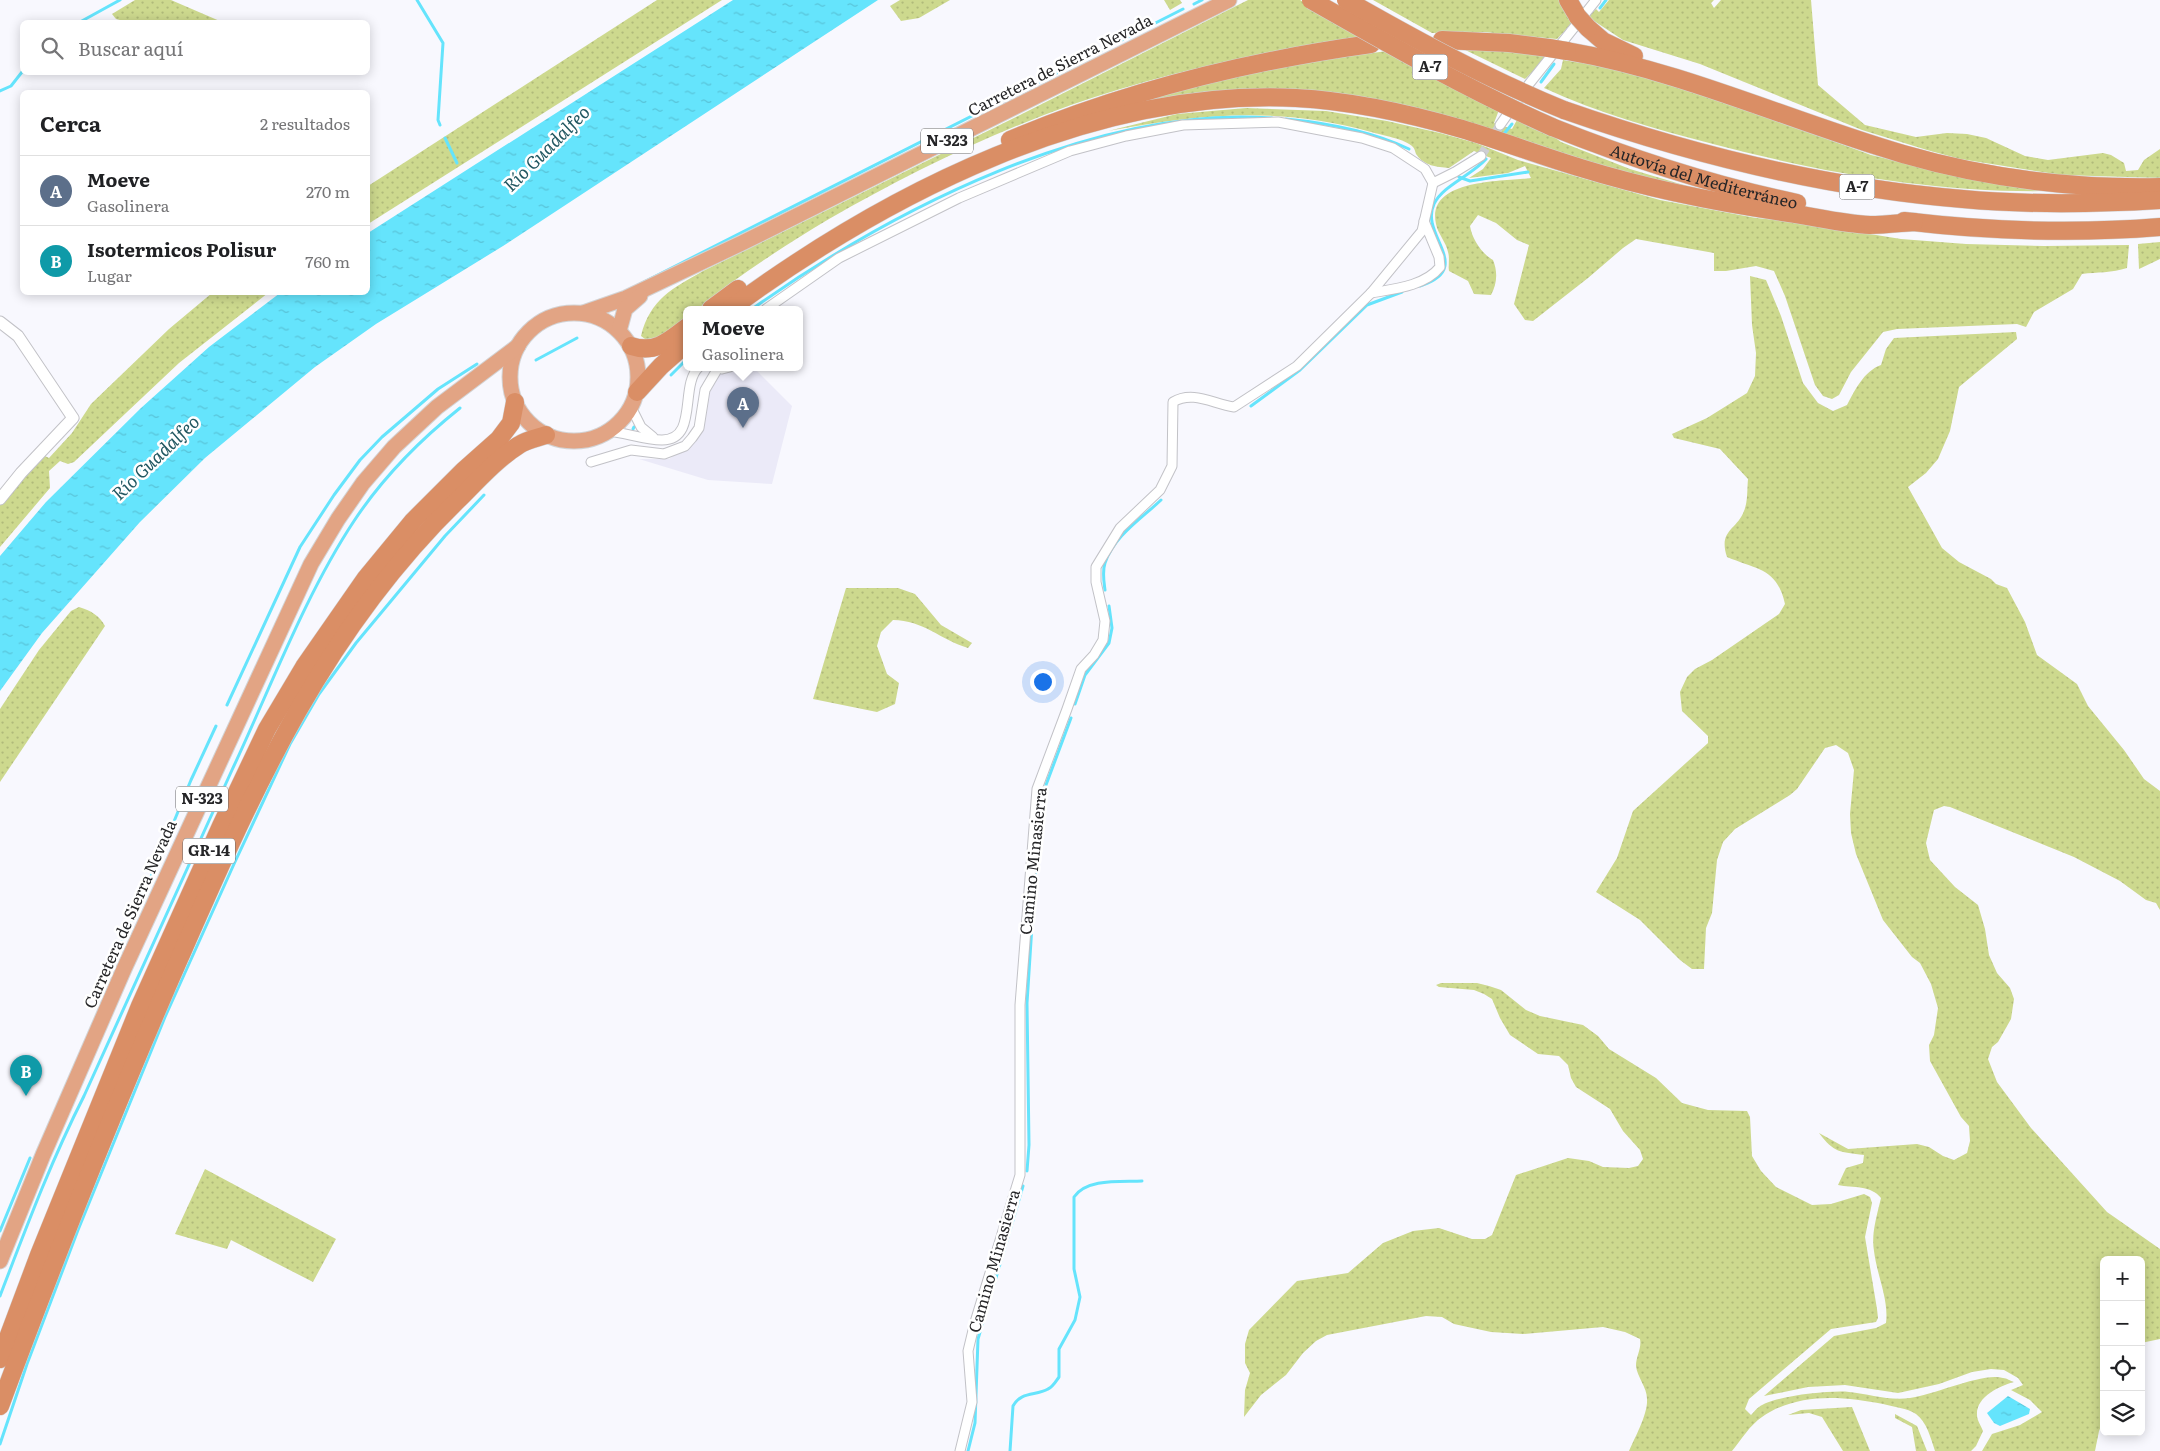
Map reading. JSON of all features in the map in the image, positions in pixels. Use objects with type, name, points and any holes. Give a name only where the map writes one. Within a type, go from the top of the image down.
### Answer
[{"type":"highway","name":"Carretera de Sierra Nevada","points":[[584,313],[626,298],[665,280],[1229,0]]},
{"type":"highway","name":"Autovía del Mediterráneo","points":[[1311,0],[1441,73],[1552,127],[1644,162],[1753,194],[1856,214],[1973,228],[2038,231],[2124,230],[2160,227]]},
{"type":"highway","name":"Autovía del Mediterráneo","points":[[1346,0],[1458,62],[1564,110],[1626,132],[1769,170],[1865,188],[1954,199],[2097,203],[2160,200]]},
{"type":"highway","points":[[1568,0],[1583,23],[1603,40],[1622,51],[1675,70],[1696,83]]},
{"type":"highway","points":[[1442,40],[1509,43],[1549,48],[1645,67],[1696,83],[1856,140],[1965,170],[2048,182],[2131,188],[2160,187]]},
{"type":"highway","points":[[715,306],[795,250],[884,197],[963,159],[1035,129],[1104,105],[1208,74],[1273,60],[1371,44]]},
{"type":"highway","points":[[734,306],[811,253],[858,225],[934,185],[994,158],[1058,134],[1122,115],[1178,104],[1238,98],[1294,98],[1350,103],[1406,114],[1464,130],[1580,168],[1657,190],[1753,208],[1870,225],[1914,222]]},
{"type":"highway","name":"Carretera de Sierra Nevada","points":[[619,331],[624,309],[665,280]]},
{"type":"highway","points":[[634,399],[638,365],[631,346],[619,331],[602,320],[584,313],[565,313],[548,318],[532,329],[518,346],[512,365],[511,385],[515,402],[529,422],[546,435],[567,441],[589,440],[609,431],[623,419],[634,399],[661,366],[683,347]]},
{"type":"highway","points":[[631,346],[640,349],[662,346],[683,330]]},
{"type":"highway","name":"Carretera de Sierra Nevada","points":[[0,1261],[43,1155],[124,969],[311,564],[338,518],[363,483],[394,446],[437,407],[473,382],[518,346]]},
{"type":"highway","name":"Carretera de Sierra Nevada","points":[[473,382],[490,376],[504,380],[511,385]]},
{"type":"highway","name":"GR-14","points":[[0,1359],[43,1246],[140,1006],[267,729],[304,666],[366,578],[413,521],[463,471],[499,439],[511,423],[515,402]]},
{"type":"highway","name":"GR-14","points":[[0,1406],[93,1163],[158,1007],[232,840],[285,732],[338,643],[406,554],[444,513],[490,469],[520,444],[546,435]]},
{"type":"street","points":[[1500,125],[1529,84],[1596,0]]},
{"type":"street","points":[[770,306],[839,258],[960,198],[1070,151],[1126,136],[1183,125],[1278,122],[1362,138],[1393,148],[1425,169],[1433,183],[1456,172],[1481,156]]},
{"type":"street","name":"Camino Minasierra","points":[[960,1451],[972,1402],[968,1351],[1020,1175],[1020,1005],[1037,789],[1068,709],[1081,668],[1094,655],[1104,640],[1105,621],[1096,582],[1096,567],[1120,528],[1160,490],[1172,466],[1173,402],[1180,398],[1202,398],[1218,405],[1234,407],[1245,402],[1297,366],[1371,293],[1422,231],[1433,183]]},
{"type":"street","points":[[1371,293],[1390,290],[1426,279],[1433,276],[1440,267],[1437,250],[1424,221]]},
{"type":"street","points":[[0,322],[18,336],[73,418],[21,473],[0,499]]},
{"type":"street","points":[[609,431],[664,440],[672,438],[679,433],[684,425],[690,381],[696,371]]},
{"type":"street","points":[[591,462],[631,450],[664,454],[685,446],[698,428],[705,390],[715,371]]},
{"type":"street","points":[[634,399],[641,427],[655,439]]},
{"type":"shaded area","points":[[757,371],[792,406],[772,484],[708,480],[639,459],[669,459],[696,441],[704,416],[707,390],[716,374]]},
{"type":"green space","points":[[135,0],[171,0],[217,20],[120,20],[112,14]]},
{"type":"green space","points":[[657,0],[722,0],[370,223],[370,185]]},
{"type":"green space","points":[[900,0],[950,0],[919,18],[901,21],[890,6]]},
{"type":"green space","points":[[1164,0],[1180,0],[1182,3],[1170,10]]},
{"type":"green space","points":[[1248,0],[1300,0],[1365,38],[1253,56],[1143,82],[1071,105],[1009,129],[917,172],[816,227],[755,266],[700,306],[683,306],[683,320],[660,338],[649,342],[641,336],[650,313],[664,296],[682,283]]},
{"type":"green space","points":[[1373,0],[1559,0],[1573,22],[1557,39],[1483,32],[1432,33]]},
{"type":"green space","points":[[1609,0],[1714,0],[1711,3],[1714,8],[1721,0],[1811,0],[1818,85],[1865,125],[1916,137],[1947,133],[1967,134],[1986,138],[2025,156],[2048,160],[2103,153],[2111,155],[2124,163],[2126,171],[2138,170],[2144,160],[2160,149],[2160,178],[2061,175],[1960,159],[1862,130],[1700,64],[1623,40],[1588,17],[1596,9],[1599,12]]},
{"type":"green space","points":[[1457,46],[1552,53],[1525,79]]},
{"type":"green space","points":[[1387,51],[1499,110],[1494,123],[1512,129],[1518,118],[1549,133],[1561,142],[1630,169],[1717,195],[1639,180],[1406,106],[1133,105],[1195,86],[1258,71]]},
{"type":"green space","points":[[1563,60],[1620,69],[1696,91],[1871,155],[1956,175],[2050,191],[1965,189],[1880,179],[1796,164],[1691,138],[1606,113],[1544,88],[1561,69]]},
{"type":"green space","points":[[1246,108],[1326,111],[1387,121],[1476,143],[1518,160],[1660,200],[1756,218],[1789,221],[1901,239],[1966,244],[2044,246],[2129,245],[2127,268],[2110,272],[2082,274],[2073,289],[2034,312],[2026,327],[2017,324],[1897,329],[1883,332],[1851,372],[1839,395],[1832,399],[1823,396],[1815,385],[1785,296],[1774,271],[1756,266],[1714,271],[1714,253],[1636,239],[1533,321],[1525,320],[1514,304],[1529,245],[1517,240],[1496,223],[1478,215],[1470,226],[1471,231],[1481,250],[1493,260],[1496,278],[1495,287],[1491,295],[1474,294],[1468,281],[1449,271],[1447,248],[1436,224],[1436,209],[1443,198],[1455,190],[1470,185],[1531,178],[1525,166],[1508,173],[1469,178],[1483,169],[1491,158],[1474,151],[1449,168],[1435,166],[1419,158],[1410,144],[1387,136],[1304,118],[1239,115],[1207,117],[1175,120],[1108,131],[1177,114]]},
{"type":"green space","points":[[2160,242],[2160,259],[2139,269],[2138,244]]},
{"type":"green space","points":[[1750,276],[1766,280],[1781,316],[1803,383],[1818,403],[1833,411],[1847,405],[1865,376],[1881,365],[1886,349],[1894,338],[2016,332],[2017,339],[1959,387],[1950,431],[1938,459],[1926,473],[1908,487],[1942,548],[1959,562],[1991,579],[1996,584],[2007,588],[2025,622],[2037,655],[2077,684],[2088,706],[2124,750],[2144,779],[2160,791],[2160,910],[2156,903],[2146,900],[2120,881],[2074,857],[1950,807],[1944,806],[1934,810],[1926,843],[1930,860],[1955,887],[1978,905],[1985,929],[1989,955],[1997,973],[2010,988],[2014,999],[2011,1019],[1998,1042],[1992,1047],[1988,1059],[1997,1082],[2031,1128],[2107,1212],[2160,1249],[2160,1339],[2145,1342],[2145,1256],[2100,1256],[2100,1429],[2095,1451],[1982,1451],[1992,1434],[2020,1425],[2042,1412],[2030,1400],[2011,1390],[2023,1385],[2018,1378],[2004,1370],[1991,1369],[1972,1372],[1939,1384],[1898,1393],[1845,1385],[1808,1387],[1764,1396],[1834,1336],[1876,1328],[1886,1323],[1886,1305],[1873,1245],[1875,1224],[1881,1198],[1867,1189],[1838,1185],[1846,1168],[1863,1163],[1864,1155],[1838,1150],[1829,1144],[1819,1133],[1848,1149],[1917,1144],[1929,1147],[1943,1156],[1954,1160],[1967,1153],[1970,1141],[1969,1126],[1961,1117],[1930,1061],[1929,1045],[1934,1035],[1938,1008],[1931,984],[1920,963],[1912,957],[1883,920],[1856,854],[1851,833],[1850,814],[1854,770],[1848,753],[1836,745],[1825,748],[1797,789],[1735,829],[1723,842],[1717,860],[1712,913],[1706,928],[1704,969],[1692,969],[1680,960],[1640,920],[1596,892],[1617,858],[1633,811],[1708,743],[1708,736],[1682,711],[1680,692],[1687,677],[1695,669],[1712,660],[1779,614],[1785,604],[1777,583],[1765,572],[1727,557],[1725,541],[1744,511],[1747,500],[1748,479],[1720,449],[1674,438],[1672,434],[1707,418],[1747,393],[1755,376],[1756,353],[1752,325]]},
{"type":"green space","points":[[210,295],[265,295],[179,363],[74,462],[68,464],[60,461],[49,471],[50,488],[0,547],[0,505],[29,468],[43,455],[49,458],[72,433],[91,404],[169,329]]},
{"type":"green space","points":[[846,588],[898,588],[915,594],[941,625],[972,643],[968,648],[914,623],[893,620],[881,632],[877,646],[887,674],[899,683],[895,704],[877,712],[813,699]]},
{"type":"green space","points":[[79,607],[94,614],[105,626],[0,782],[0,709],[39,650],[71,611]]},
{"type":"green space","points":[[1441,983],[1477,983],[1489,986],[1501,990],[1526,1010],[1540,1016],[1583,1025],[1598,1036],[1609,1049],[1656,1078],[1682,1103],[1708,1110],[1747,1111],[1750,1117],[1752,1156],[1761,1171],[1776,1187],[1812,1205],[1831,1204],[1864,1194],[1870,1197],[1872,1203],[1865,1237],[1877,1309],[1878,1318],[1876,1322],[1831,1329],[1749,1399],[1745,1409],[1751,1415],[1766,1403],[1816,1393],[1857,1393],[1902,1399],[1920,1396],[1983,1378],[2004,1378],[2014,1382],[1995,1389],[1980,1403],[1977,1417],[1983,1431],[1976,1446],[1971,1451],[1935,1451],[1926,1426],[1920,1417],[1912,1412],[1868,1401],[1821,1398],[1790,1403],[1762,1417],[1750,1428],[1732,1451],[1629,1451],[1641,1425],[1647,1405],[1645,1390],[1636,1366],[1640,1339],[1625,1332],[1603,1327],[1523,1334],[1491,1332],[1454,1324],[1442,1317],[1426,1316],[1327,1335],[1316,1341],[1303,1353],[1286,1375],[1261,1395],[1244,1417],[1245,1390],[1250,1373],[1245,1363],[1245,1344],[1249,1330],[1297,1281],[1348,1273],[1383,1243],[1413,1231],[1439,1228],[1472,1239],[1485,1239],[1492,1235],[1516,1175],[1568,1158],[1589,1161],[1603,1167],[1629,1168],[1638,1166],[1643,1159],[1640,1150],[1623,1131],[1610,1109],[1576,1087],[1571,1078],[1568,1065],[1559,1056],[1538,1054],[1510,1035],[1492,999],[1484,994],[1474,990],[1439,987],[1436,985]]},
{"type":"green space","points":[[205,1169],[336,1239],[313,1282],[231,1240],[227,1249],[175,1234]]},
{"type":"green space","points":[[1852,1407],[1870,1451],[1843,1451],[1822,1417],[1809,1413],[1788,1415],[1801,1410]]},
{"type":"green space","points":[[1895,1414],[1917,1426],[1927,1451],[1916,1451],[1912,1427],[1895,1418]]},
{"type":"water","name":"Río Guadalfeo","points":[[733,0],[878,0],[503,246],[376,324],[315,367],[205,458],[140,522],[42,633],[0,691],[0,556],[46,502],[141,408],[209,347],[277,295],[370,295],[370,232]]},
{"type":"water","points":[[2008,1396],[2030,1409],[2029,1414],[2000,1426],[1994,1423],[1987,1413]]},
{"type":"waterway","points":[[84,20],[120,0]]},
{"type":"waterway","points":[[417,0],[443,43],[438,120],[440,125]]},
{"type":"waterway","points":[[1194,4],[1202,0]]},
{"type":"waterway","points":[[1600,8],[1606,0]]},
{"type":"waterway","points":[[638,285],[1183,9]]},
{"type":"waterway","points":[[1541,82],[1554,64]]},
{"type":"waterway","points":[[0,91],[11,86],[20,75]]},
{"type":"waterway","points":[[757,306],[868,235],[932,201],[998,171],[1067,146],[1136,128],[1205,118],[1272,118]]},
{"type":"waterway","points":[[1286,119],[1349,129],[1380,137],[1409,149]]},
{"type":"waterway","points":[[1503,135],[1512,124]]},
{"type":"waterway","points":[[445,138],[457,163]]},
{"type":"waterway","points":[[1420,286],[1436,279],[1444,270],[1445,260],[1431,216],[1434,204],[1450,186],[1486,159]]},
{"type":"waterway","points":[[1459,177],[1470,181],[1528,172]]},
{"type":"waterway","points":[[1251,406],[1300,370],[1367,305],[1402,292]]},
{"type":"waterway","points":[[536,360],[577,338]]},
{"type":"waterway","points":[[671,375],[683,363]]},
{"type":"waterway","points":[[227,705],[300,547],[334,495],[360,460],[382,437],[438,389],[477,364]]},
{"type":"waterway","points":[[0,1296],[39,1195],[61,1145],[289,643],[320,580],[354,521],[377,489],[417,446],[460,408]]},
{"type":"waterway","points":[[0,1444],[27,1364],[78,1230],[165,1017],[290,744],[319,694],[356,643],[445,536],[484,495]]},
{"type":"waterway","points":[[1105,590],[1104,570],[1109,553],[1121,536],[1161,500]]},
{"type":"waterway","points":[[1075,704],[1085,675],[1109,643],[1112,628],[1109,606]]},
{"type":"waterway","points":[[1027,1171],[1029,1145],[1027,1003],[1040,801],[1071,718]]},
{"type":"waterway","points":[[159,858],[191,780],[216,726]]},
{"type":"waterway","points":[[114,961],[153,872]]},
{"type":"waterway","points":[[0,1231],[30,1158]]},
{"type":"waterway","points":[[1010,1451],[1013,1406],[1020,1398],[1050,1388],[1056,1382],[1059,1377],[1059,1349],[1075,1320],[1080,1297],[1074,1269],[1074,1197],[1080,1191],[1096,1184],[1115,1181],[1142,1181]]},
{"type":"waterway","points":[[968,1451],[975,1423],[978,1339],[1023,1186]]},
{"type":"tunnel","points":[[1481,156],[1500,125]]},
{"type":"place","name":"Moeve","points":[[743,428]]},
{"type":"place","name":"Isotermicos Polisur","points":[[26,1096]]}]
